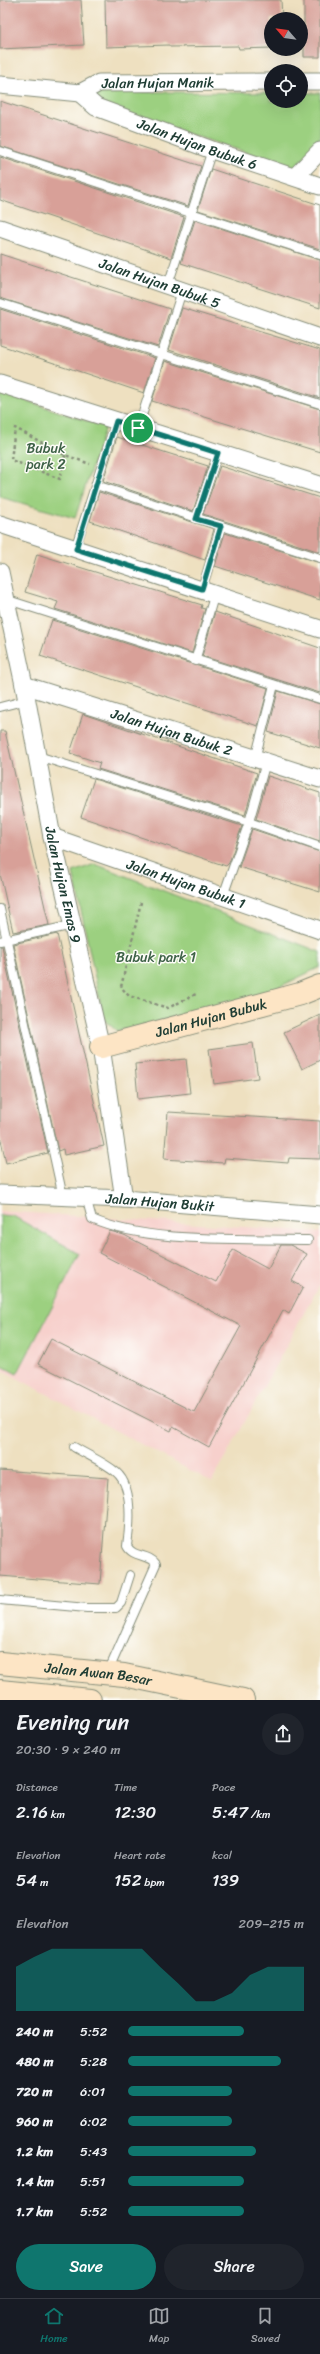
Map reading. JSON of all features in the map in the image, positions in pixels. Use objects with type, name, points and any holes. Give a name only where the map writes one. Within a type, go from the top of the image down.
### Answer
[{"type":"main road","name":"Jalan Hujan Bubuk","points":[[101,1047],[300,994],[320,986]]},
{"type":"main road","name":"Jalan Awan Besar","points":[[0,1663],[116,1674],[243,1700]]},
{"type":"main road","name":"Jalan Awan Besar","points":[[0,1691],[90,1700]]},
{"type":"street","points":[[308,81],[320,81]]},
{"type":"street","name":"Jalan Hujan Manik","points":[[80,93],[99,83],[264,82]]},
{"type":"street","points":[[0,85],[80,93]]},
{"type":"street","name":"Jalan Hujan Bubuk 6","points":[[80,93],[96,107],[212,150],[320,186]]},
{"type":"street","points":[[295,177],[320,151]]},
{"type":"street","name":"Jalan Hujan Bubuk 5","points":[[0,228],[320,338]]},
{"type":"street","points":[[0,384],[320,485]]},
{"type":"street","points":[[0,524],[320,629]]},
{"type":"street","name":"Jalan Hujan Emas 9","points":[[0,572],[8,600],[52,837],[101,1047],[124,1199]]},
{"type":"street","name":"Jalan Hujan Bubuk 2","points":[[26,693],[320,779]]},
{"type":"street","name":"Jalan Hujan Bubuk 1","points":[[52,837],[320,930]]},
{"type":"street","name":"Jalan Hujan Bukit","points":[[0,1194],[124,1199],[320,1215]]},
{"type":"lane","points":[[138,428],[161,354],[192,213],[212,150]]},
{"type":"lane","points":[[0,151],[320,255]]},
{"type":"lane","points":[[0,303],[320,404]]},
{"type":"lane","points":[[76,549],[116,421]]},
{"type":"lane","points":[[196,519],[218,453]]},
{"type":"lane","points":[[96,486],[320,558]]},
{"type":"lane","points":[[195,661],[221,526]]},
{"type":"lane","points":[[8,600],[195,661],[320,699]]},
{"type":"lane","points":[[222,896],[248,822],[274,685]]},
{"type":"lane","points":[[0,707],[26,693]]},
{"type":"lane","points":[[38,756],[248,822],[320,847]]},
{"type":"lane","points":[[0,909],[4,941],[63,1197]]},
{"type":"lane","points":[[4,941],[72,925]]},
{"type":"lane","points":[[86,1198],[92,1219],[106,1225],[169,1236],[308,1240]]},
{"type":"lane","points":[[74,1447],[116,1472],[125,1483],[129,1530],[127,1546],[134,1554],[146,1557],[156,1564],[116,1674]]},
{"type":"lane","points":[[0,1600],[87,1608],[116,1608],[121,1602],[130,1575]]},
{"type":"path","points":[[65,455],[60,479],[11,460],[15,428],[65,455],[90,464]]},
{"type":"path","points":[[141,902],[121,986],[129,996],[168,1008],[198,993]]},
{"type":"shaded area","points":[[0,1211],[320,1232],[320,1284],[212,1482],[0,1369]]},
{"type":"green space","points":[[55,91],[264,93],[264,108],[308,108],[308,93],[320,93],[320,149],[298,169]]},
{"type":"green space","name":"Bubuk park 2","points":[[0,392],[105,427],[75,518],[0,497]]},
{"type":"green space","name":"Bubuk park 1","points":[[95,864],[320,952],[320,967],[252,1000],[117,1031],[104,1020],[73,872]]},
{"type":"green space","points":[[0,1215],[13,1216],[80,1254],[17,1374],[0,1365]]},
{"type":"building","points":[[0,0],[81,0],[84,45],[0,49]]},
{"type":"building","points":[[105,0],[281,0],[282,12],[264,12],[264,48],[239,49],[238,46],[170,47],[169,45],[106,47]]},
{"type":"building","points":[[304,0],[320,0],[320,57],[304,57],[308,56],[308,12],[304,12]]},
{"type":"building","points":[[0,101],[201,166],[188,206],[0,146]]},
{"type":"building","points":[[0,157],[184,217],[171,258],[0,200]]},
{"type":"building","points":[[211,169],[320,205],[320,249],[198,210]]},
{"type":"building","points":[[195,220],[320,260],[320,308],[181,263]]},
{"type":"building","points":[[0,254],[170,309],[158,347],[0,298]]},
{"type":"building","points":[[182,308],[320,350],[320,398],[169,350]]},
{"type":"building","points":[[0,309],[155,358],[144,393],[0,345]]},
{"type":"building","points":[[165,361],[320,409],[320,452],[152,401]]},
{"type":"building","points":[[117,437],[208,466],[193,511],[103,481]]},
{"type":"building","points":[[220,466],[320,498],[320,552],[203,514]]},
{"type":"building","points":[[99,492],[214,529],[205,560],[90,521]]},
{"type":"building","points":[[225,533],[320,563],[320,600],[215,566]]},
{"type":"building","points":[[37,554],[202,605],[201,608],[205,609],[192,653],[55,609],[58,602],[25,592]]},
{"type":"building","points":[[215,612],[320,648],[320,693],[202,656]]},
{"type":"building","points":[[52,620],[268,688],[258,726],[40,656]]},
{"type":"building","points":[[278,691],[320,704],[320,748],[268,732]]},
{"type":"building","points":[[83,714],[257,773],[245,815],[98,769],[100,763],[70,753]]},
{"type":"building","points":[[0,731],[5,731],[49,925],[13,932],[0,874]]},
{"type":"building","points":[[268,776],[320,793],[320,841],[256,819]]},
{"type":"building","points":[[94,779],[242,826],[229,863],[226,866],[81,817]]},
{"type":"building","points":[[252,829],[320,852],[320,892],[239,867]]},
{"type":"building","points":[[57,934],[104,1146],[64,1155],[63,1149],[58,1151],[13,944]]},
{"type":"building","points":[[0,946],[2,946],[48,1153],[6,1163],[0,1136]]},
{"type":"building","points":[[320,1015],[320,1060],[302,1069],[284,1032]]},
{"type":"building","points":[[253,1043],[258,1078],[214,1084],[209,1049]]},
{"type":"building","points":[[186,1059],[190,1093],[138,1099],[135,1064]]},
{"type":"building","points":[[168,1112],[320,1121],[320,1159],[289,1158],[288,1163],[225,1158],[224,1163],[164,1159]]},
{"type":"building","points":[[110,1231],[124,1235],[216,1282],[233,1250],[268,1269],[281,1245],[290,1245],[307,1254],[292,1281],[303,1287],[289,1314],[283,1310],[209,1447],[173,1427],[171,1431],[38,1364],[51,1339],[194,1412],[241,1326],[99,1253]]},
{"type":"building","points":[[0,1470],[108,1478],[100,1584],[0,1576]]},
{"type":"route","points":[[116,421],[138,428],[218,453],[196,519],[221,526],[202,589],[76,549],[116,421]]}]
